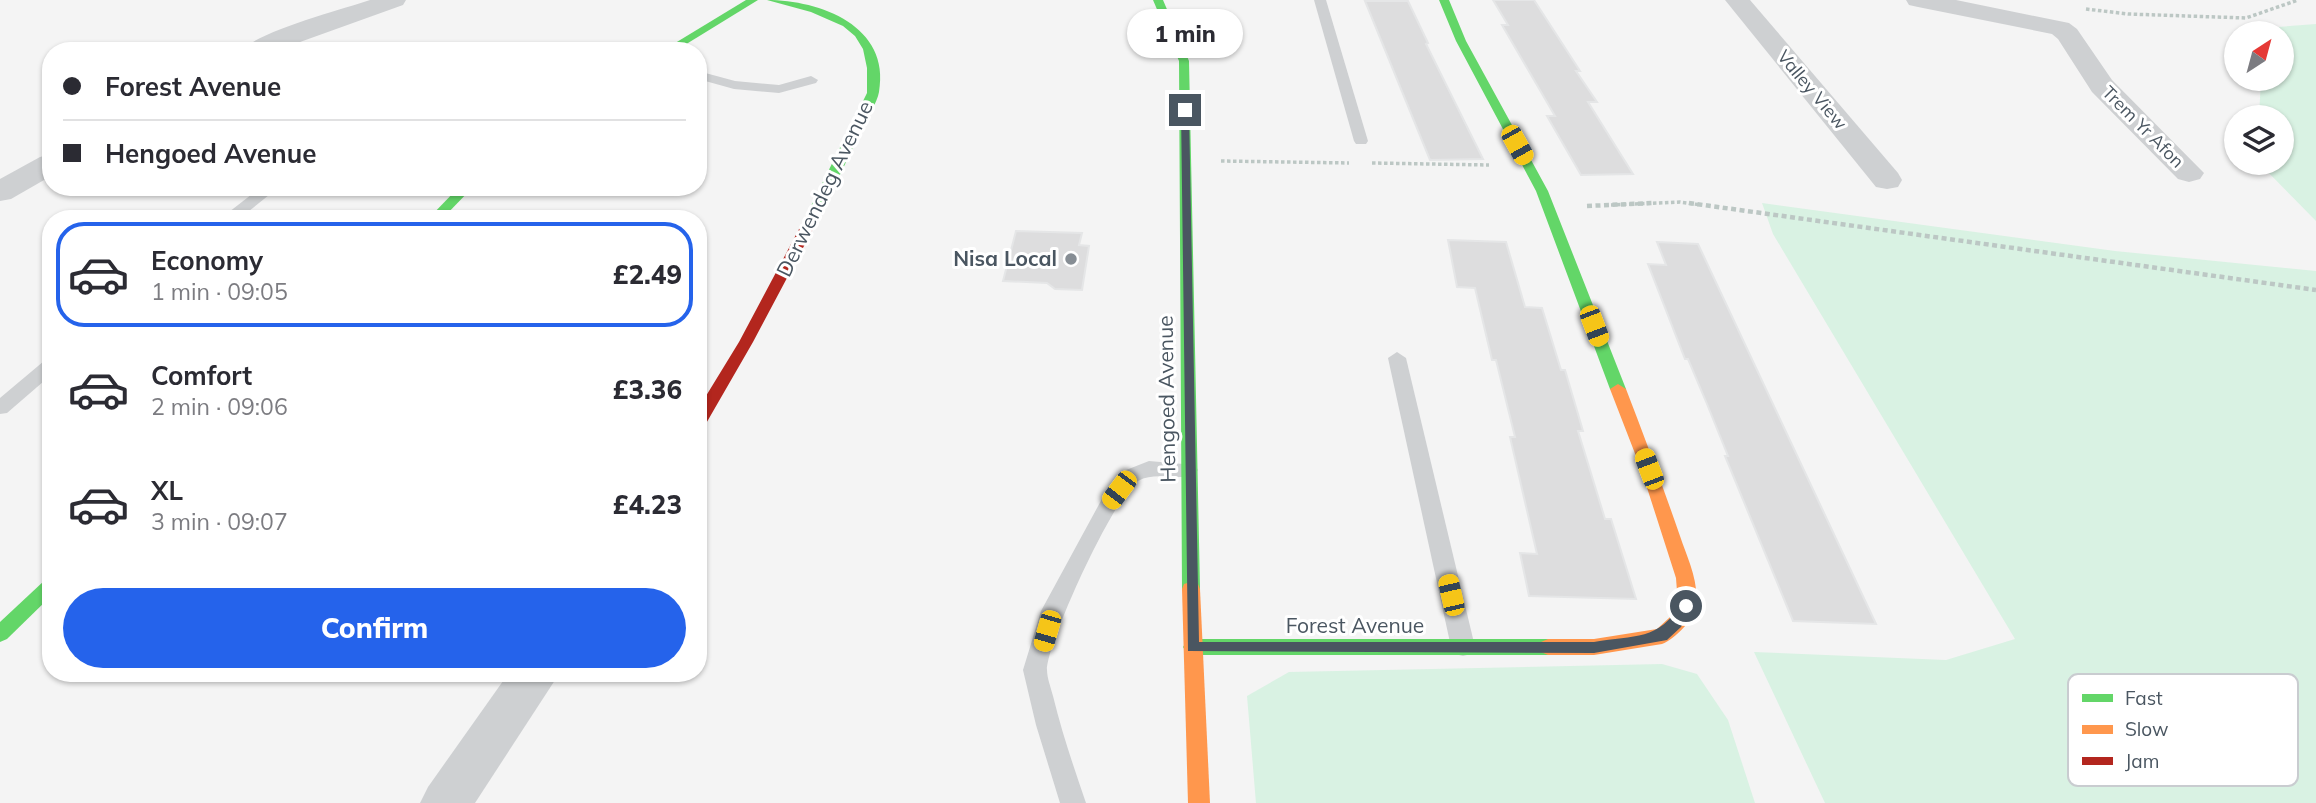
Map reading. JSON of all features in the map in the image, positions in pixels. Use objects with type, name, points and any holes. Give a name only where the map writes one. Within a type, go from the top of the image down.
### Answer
[{"type":"street","points":[[272,42],[394,0]]},
{"type":"street","points":[[682,42],[753,0]]},
{"type":"street","name":"Derwendeg Avenue","points":[[707,409],[785,273],[873,93],[875,68],[870,48],[860,33],[844,21],[772,0]]},
{"type":"street","name":"Hengoed Avenue","points":[[1158,0],[1184,61],[1188,470],[1199,803]]},
{"type":"street","name":"Forest Avenue","points":[[1193,648],[1594,647],[1662,636],[1676,623],[1686,606],[1685,578],[1649,469],[1542,191],[1461,41],[1444,0]]},
{"type":"street","name":"Valley View","points":[[1737,0],[1887,180]]},
{"type":"street","name":"Trem Yr Afon","points":[[1918,0],[2060,27],[2068,34],[2102,86],[2189,173]]},
{"type":"street","points":[[0,192],[42,168]]},
{"type":"street","points":[[443,210],[458,196]]},
{"type":"street","points":[[0,634],[42,594]]},
{"type":"street","points":[[446,803],[529,682]]},
{"type":"lane","points":[[1320,0],[1362,141]]},
{"type":"lane","points":[[707,78],[734,85],[779,89],[811,80]]},
{"type":"lane","points":[[240,210],[259,196]]},
{"type":"lane","points":[[1398,358],[1463,647]]},
{"type":"lane","points":[[0,408],[42,373]]},
{"type":"lane","points":[[1073,803],[1048,725],[1035,670],[1052,611],[1110,502],[1128,477],[1149,468],[1188,470]]},
{"type":"path","points":[[2087,9],[2128,14],[2246,18],[2298,0]]},
{"type":"path","points":[[1548,208],[1680,202],[2316,290]]},
{"type":"green space","points":[[2316,24],[2316,221],[2271,175],[2294,175],[2294,105],[2260,105],[2260,91],[2294,91],[2294,26]]},
{"type":"green space","points":[[1762,203],[2115,251],[2316,271],[2316,803],[1825,803],[1754,652],[1946,660],[2015,639],[1773,234]]},
{"type":"green space","points":[[1662,664],[1697,674],[1728,720],[1755,803],[1256,803],[1247,696],[1289,672]]},
{"type":"building","points":[[1493,0],[1534,0],[1580,71],[1576,71],[1597,102],[1588,102],[1633,174],[1581,175],[1547,116],[1555,116],[1502,25],[1508,25]]},
{"type":"building","points":[[1365,1],[1408,1],[1428,43],[1426,44],[1483,159],[1430,160]]},
{"type":"building","name":"Nisa Local","points":[[1016,231],[1082,233],[1079,245],[1089,246],[1082,290],[1055,289],[1047,283],[1003,281]]},
{"type":"building","points":[[1448,240],[1506,242],[1525,307],[1542,308],[1561,370],[1565,370],[1583,431],[1578,431],[1605,519],[1611,519],[1636,599],[1529,596],[1520,553],[1537,554],[1510,437],[1515,437],[1496,360],[1492,360],[1475,288],[1457,287]]},
{"type":"building","points":[[1657,242],[1698,244],[1876,624],[1793,621],[1648,264],[1666,265]]},
{"type":"traffic: fast","points":[[682,42],[753,0]]},
{"type":"traffic: fast","points":[[772,0],[814,10],[847,24],[859,34],[868,49],[873,68],[873,93],[814,214]]},
{"type":"traffic: fast","points":[[1158,0],[1184,61],[1191,589]]},
{"type":"traffic: fast","points":[[1444,0],[1461,41],[1542,191],[1618,389]]},
{"type":"traffic: fast","points":[[443,210],[458,196]]},
{"type":"traffic: fast","points":[[0,634],[42,594]]},
{"type":"traffic: fast","points":[[1193,647],[1548,647]]},
{"type":"traffic: slow","points":[[1548,647],[1594,647],[1662,636],[1676,623],[1687,606],[1685,578],[1649,469],[1618,389]]},
{"type":"traffic: slow","points":[[1191,589],[1199,803]]},
{"type":"traffic: jam","points":[[707,408],[746,342],[814,214]]},
{"type":"place","name":"Nisa Local","points":[[1071,259]]},
{"type":"route","points":[[1185,110],[1193,648],[1594,647],[1662,636],[1676,623],[1686,606]]}]
